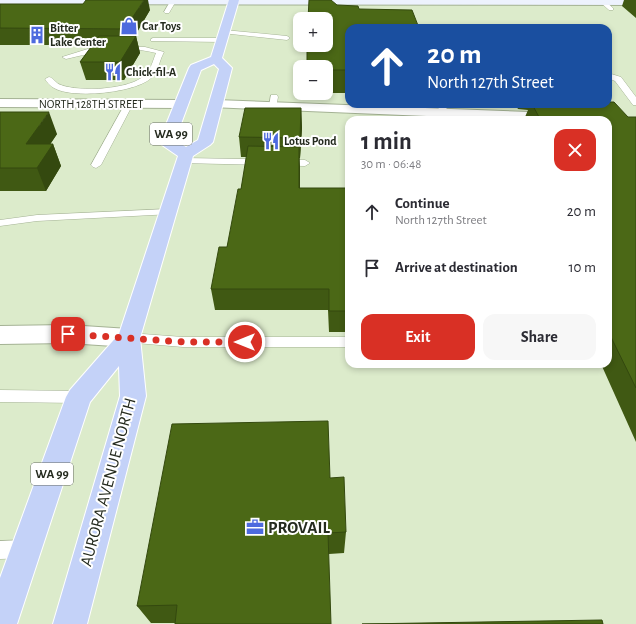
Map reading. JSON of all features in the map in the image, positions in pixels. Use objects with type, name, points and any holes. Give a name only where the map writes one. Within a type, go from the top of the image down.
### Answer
[{"type":"highway","points":[[216,59],[234,0]]},
{"type":"highway","name":"WA 99","points":[[216,59],[226,68],[205,142],[185,158],[167,142],[195,68],[216,59]]},
{"type":"highway","name":"AURORA AVENUE NORTH","points":[[0,624],[13,550],[79,397],[128,338],[185,158]]},
{"type":"highway","name":"AURORA AVENUE NORTH","points":[[70,624],[133,396],[128,338]]},
{"type":"main road","points":[[0,1],[234,0],[342,5],[459,1],[636,2]]},
{"type":"street","points":[[216,104],[273,102],[345,107]]},
{"type":"street","name":"NORTH 128TH STREET","points":[[0,103],[181,104]]},
{"type":"street","points":[[368,108],[447,113],[541,116]]},
{"type":"street","points":[[0,335],[68,334],[128,338]]},
{"type":"lane","points":[[167,12],[173,1]]},
{"type":"lane","points":[[603,2],[611,9]]},
{"type":"lane","points":[[153,40],[223,36],[287,38]]},
{"type":"lane","points":[[49,79],[56,86],[70,90],[110,90],[141,83],[149,76],[160,52],[151,49],[103,49],[90,50],[66,57]]},
{"type":"lane","points":[[612,77],[618,79],[636,103]]},
{"type":"lane","points":[[96,165],[129,104]]},
{"type":"lane","points":[[185,158],[305,163]]},
{"type":"lane","points":[[0,223],[37,218],[168,212]]},
{"type":"lane","points":[[128,338],[183,342],[345,342]]},
{"type":"lane","points":[[0,396],[79,397]]},
{"type":"building","points":[[86,0],[144,0],[125,29],[0,28],[0,4],[83,4]]},
{"type":"building","points":[[309,0],[331,0],[337,5],[358,6],[359,9],[412,10],[417,24],[345,24],[345,70],[333,70],[333,60],[307,60],[307,52],[333,52],[333,12],[308,12]]},
{"type":"building","points":[[99,36],[136,36],[120,62],[80,62]]},
{"type":"building","points":[[612,102],[614,102],[628,117],[636,117],[636,388],[612,339],[612,116],[538,116],[534,108],[612,108]]},
{"type":"building","points":[[245,108],[301,108],[300,138],[239,137]]},
{"type":"building","points":[[0,112],[49,112],[26,144],[53,144],[37,168],[0,168]]},
{"type":"building","points":[[248,146],[299,147],[299,188],[345,188],[345,311],[329,311],[329,289],[211,289],[219,247],[227,247],[238,189],[241,189]]},
{"type":"building","name":"PROVAIL","points":[[328,421],[330,478],[344,477],[346,532],[328,533],[331,624],[175,624],[177,605],[137,606],[172,424]]},
{"type":"building","points":[[602,620],[603,624],[362,624]]},
{"type":"place","name":"Car Toys","points":[[129,26]]},
{"type":"place","name":"Bitter Lake Center","points":[[37,35]]},
{"type":"place","name":"Chick-fil-A","points":[[113,72]]},
{"type":"place","name":"Lotus Pond","points":[[271,141]]},
{"type":"place","name":"PROVAIL","points":[[255,527]]},
{"type":"route","points":[[68,334],[183,342],[245,342]]}]
